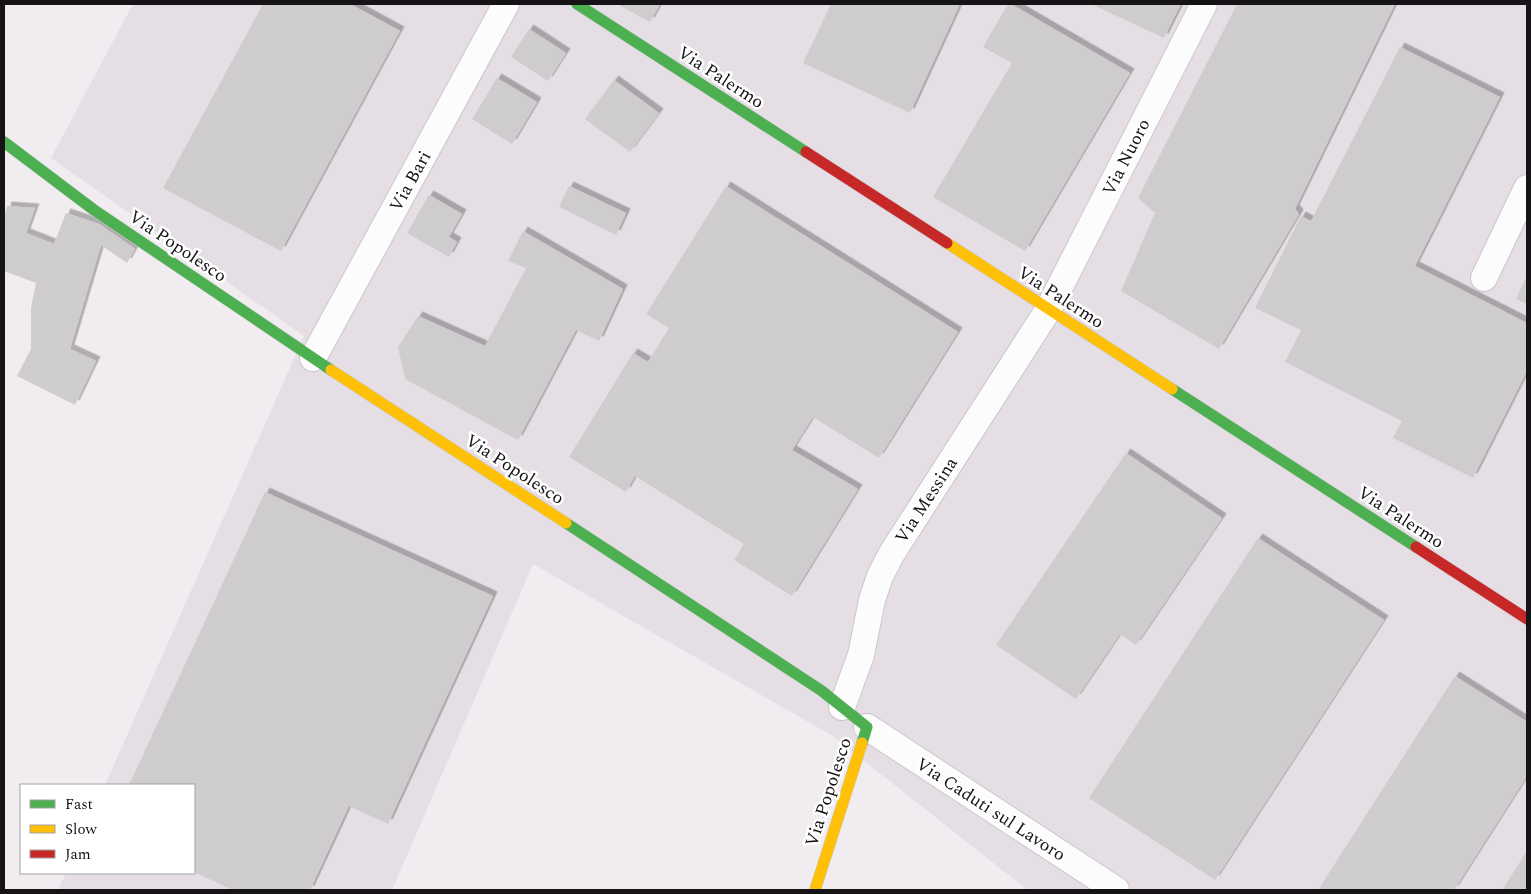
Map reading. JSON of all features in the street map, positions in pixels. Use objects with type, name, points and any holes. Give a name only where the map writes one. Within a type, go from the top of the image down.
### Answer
[{"type":"street","name":"Via Bari","points":[[313,358],[506,4]]},
{"type":"street","name":"Via Palermo","points":[[577,4],[1527,619]]},
{"type":"street","name":"Via Nuoro","points":[[1048,310],[1204,4]]},
{"type":"street","name":"Via Popolesco","points":[[4,142],[94,210],[313,358],[822,691],[867,728],[815,890]]},
{"type":"street","points":[[1484,278],[1527,188]]},
{"type":"street","name":"Via Messina","points":[[842,707],[861,655],[872,600],[880,576],[892,553],[1048,310]]},
{"type":"street","name":"Via Caduti sul Lavoro","points":[[867,728],[1116,890]]},
{"type":"shaded area","points":[[133,4],[1527,4],[1527,890],[1028,890],[831,735],[533,564],[392,890],[58,890],[66,874],[195,874],[195,784],[105,784],[304,336],[51,158]]},
{"type":"building","points":[[263,4],[350,4],[400,31],[281,251],[163,188]]},
{"type":"building","points":[[617,4],[660,4],[650,22]]},
{"type":"building","points":[[831,4],[960,4],[910,113],[803,63]]},
{"type":"building","points":[[1008,4],[1130,73],[1025,251],[933,197],[1012,63],[983,47]]},
{"type":"building","points":[[1091,4],[1181,4],[1164,38]]},
{"type":"building","points":[[1237,4],[1395,4],[1295,209],[1299,214],[1219,349],[1121,291],[1155,213],[1138,198]]},
{"type":"building","points":[[529,29],[566,53],[548,81],[511,57]]},
{"type":"building","points":[[1400,47],[1500,97],[1415,266],[1527,323],[1527,371],[1473,478],[1393,438],[1402,421],[1285,362],[1301,330],[1255,308],[1301,216],[1311,221]]},
{"type":"building","points":[[497,78],[537,102],[512,144],[472,119]]},
{"type":"building","points":[[614,80],[659,113],[630,152],[585,119]]},
{"type":"building","points":[[569,186],[626,213],[616,235],[559,207]]},
{"type":"building","points":[[726,186],[958,332],[879,458],[813,417],[792,450],[858,489],[792,596],[734,560],[744,544],[635,476],[626,492],[569,457],[633,353],[648,362],[669,328],[646,314]]},
{"type":"building","points":[[429,195],[462,214],[449,237],[457,242],[449,257],[407,233]]},
{"type":"building","points":[[7,206],[35,208],[26,233],[54,244],[66,213],[99,224],[135,249],[127,263],[101,245],[70,349],[96,361],[75,405],[17,376],[31,349],[31,308],[36,283],[4,271],[4,219]]},
{"type":"building","points":[[523,231],[623,289],[599,341],[576,330],[518,440],[405,379],[398,347],[418,316],[485,346],[526,268],[508,261]]},
{"type":"building","points":[[1527,275],[1527,304],[1516,299]]},
{"type":"building","points":[[1126,453],[1222,518],[1136,645],[1120,634],[1076,699],[996,645]]},
{"type":"building","points":[[265,492],[493,596],[388,824],[349,806],[310,890],[233,890],[195,872],[195,784],[129,784]]},
{"type":"building","points":[[1258,538],[1384,620],[1215,880],[1089,798]]},
{"type":"building","points":[[1455,676],[1527,722],[1527,776],[1454,890],[1318,890]]},
{"type":"building","points":[[1527,851],[1527,890],[1502,890]]},
{"type":"traffic: fast","points":[[577,4],[806,152]]},
{"type":"traffic: fast","points":[[4,142],[94,210],[331,370]]},
{"type":"traffic: fast","points":[[1172,389],[1416,547]]},
{"type":"traffic: fast","points":[[566,523],[822,691],[867,727],[862,743]]},
{"type":"traffic: slow","points":[[947,243],[1172,389]]},
{"type":"traffic: slow","points":[[331,370],[566,523]]},
{"type":"traffic: slow","points":[[815,890],[862,743]]},
{"type":"traffic: jam","points":[[806,152],[947,243]]},
{"type":"traffic: jam","points":[[1416,547],[1527,619]]}]
